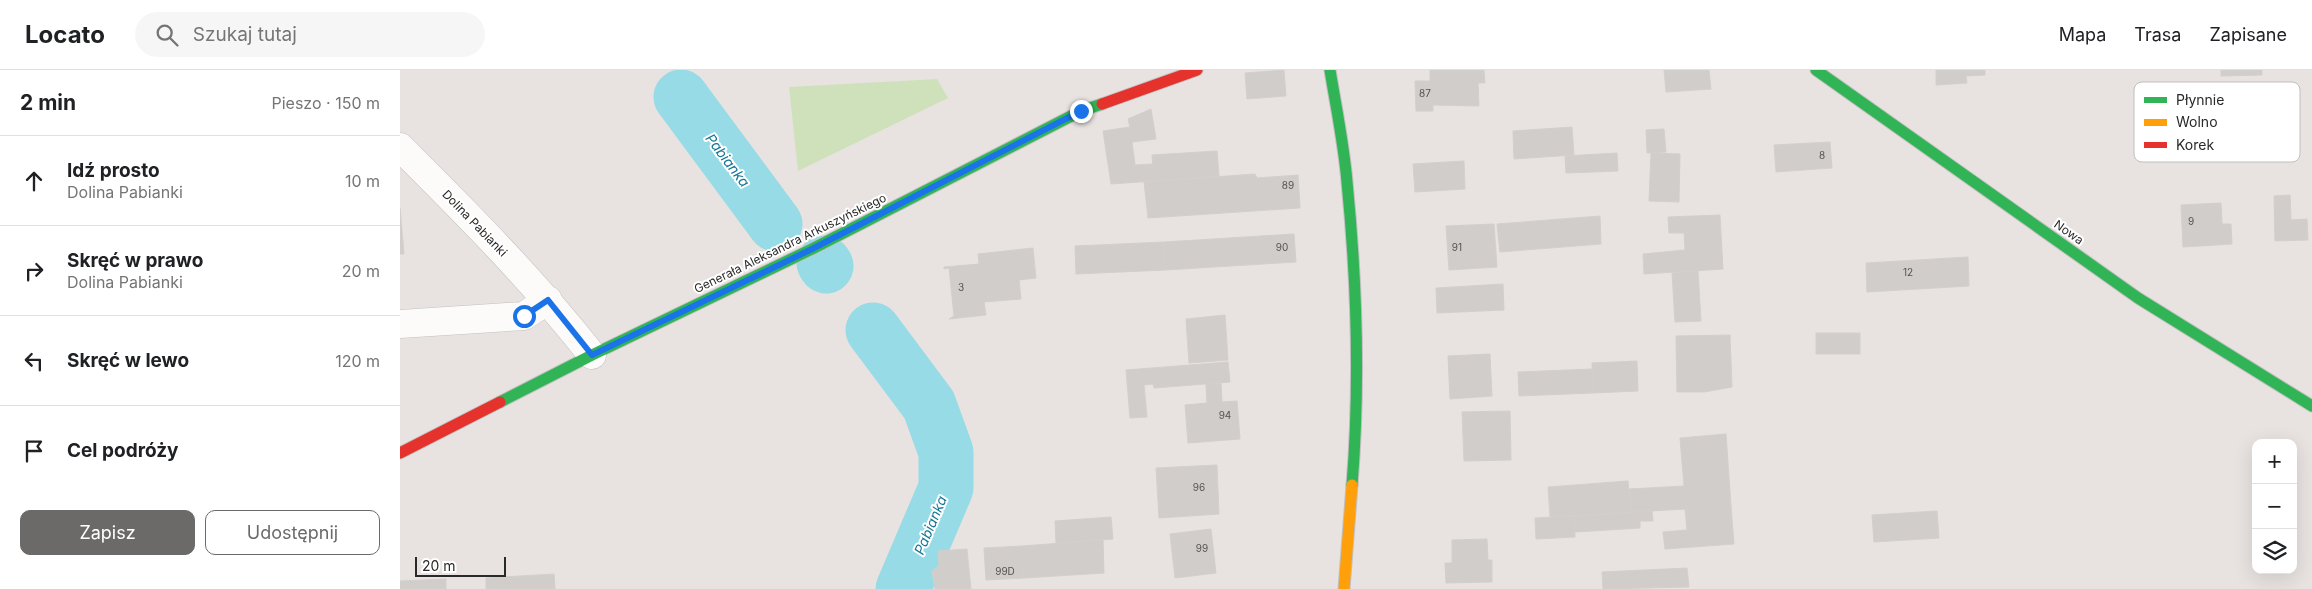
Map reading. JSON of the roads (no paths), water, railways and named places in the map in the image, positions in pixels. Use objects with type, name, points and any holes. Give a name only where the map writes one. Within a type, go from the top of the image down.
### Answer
[{"type":"street","name":"Generała Aleksandra Arkuszyńskiego","points":[[400,453],[592,355],[812,249],[1081,111],[1197,70]]},
{"type":"street","points":[[1330,70],[1347,181],[1356,314],[1355,445],[1344,589]]},
{"type":"street","name":"Nowa","points":[[1816,70],[2138,298],[2312,406]]},
{"type":"street","name":"Dolina Pabianki","points":[[400,146],[482,228],[548,300],[592,355]]},
{"type":"street","points":[[400,324],[524,316],[548,300]]},
{"type":"waterway","name":"Pabianka","points":[[681,97],[775,224]]},
{"type":"waterway","name":"Pabianka","points":[[873,330],[929,405],[946,452],[946,488],[903,589]]}]
